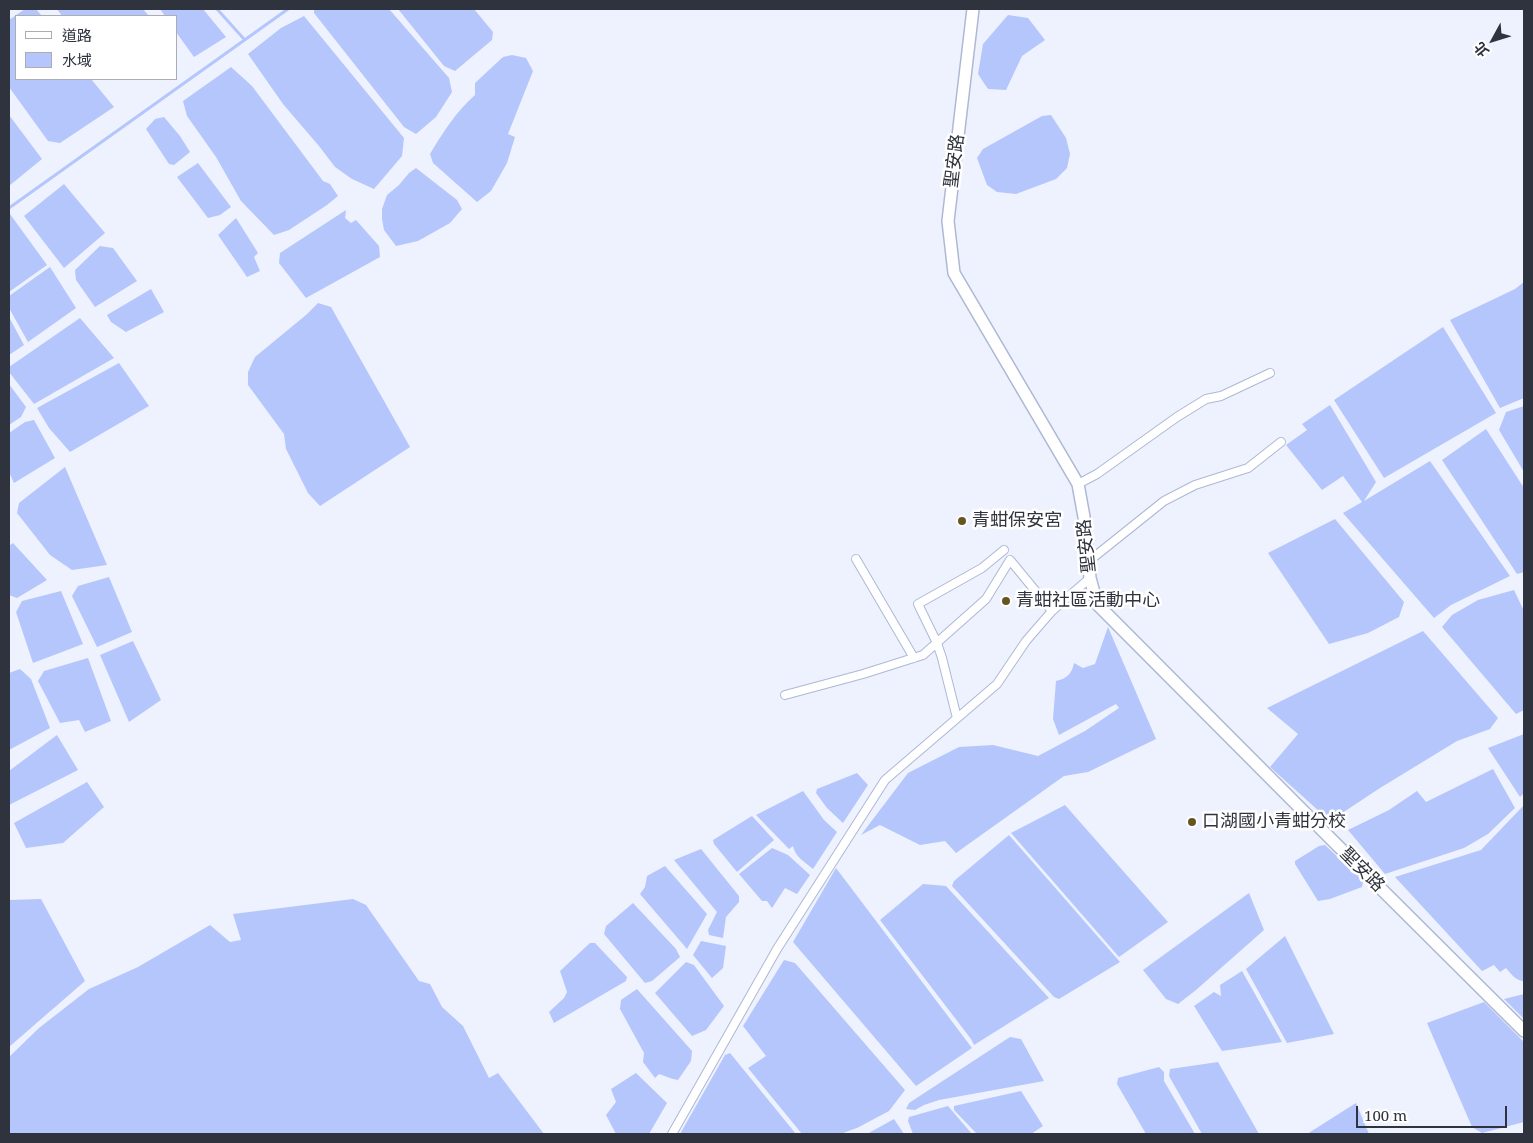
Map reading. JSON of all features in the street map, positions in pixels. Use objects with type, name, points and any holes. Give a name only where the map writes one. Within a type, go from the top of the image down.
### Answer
[{"type":"street","name":"聖安路","points":[[973,9],[948,221],[954,273],[1078,484],[1084,517],[1090,578],[1097,604],[1524,1031]]},
{"type":"street","points":[[1078,484],[1097,474],[1177,417],[1206,399],[1221,396],[1270,373]]},
{"type":"street","points":[[1089,561],[1164,501],[1195,485],[1248,468],[1281,442]]},
{"type":"street","points":[[957,718],[937,643],[918,604],[982,568],[1004,550]]},
{"type":"street","points":[[856,559],[914,658]]},
{"type":"street","points":[[785,695],[923,656],[986,599],[1010,560],[1052,611]]},
{"type":"street","points":[[672,1134],[777,949],[885,780],[997,684],[1026,640],[1052,611],[1090,578]]},
{"type":"water","points":[[25,9],[36,9],[41,15],[16,15]]},
{"type":"water","points":[[57,9],[143,9],[148,15],[61,15]]},
{"type":"water","points":[[160,9],[203,9],[226,37],[194,57],[178,35],[178,15],[164,15]]},
{"type":"water","points":[[314,9],[389,9],[449,78],[452,92],[436,117],[416,134],[404,127],[314,13]]},
{"type":"water","points":[[398,9],[474,9],[493,32],[492,40],[455,71],[444,66]]},
{"type":"water","points":[[1008,15],[1028,18],[1045,40],[1022,56],[1006,90],[988,89],[978,74],[983,44]]},
{"type":"water","points":[[15,16],[15,80],[92,80],[114,107],[60,143],[48,141],[9,87],[9,20]]},
{"type":"water","points":[[304,16],[404,138],[402,156],[374,189],[352,179],[335,167],[283,104],[248,54],[281,28]]},
{"type":"water","points":[[512,55],[526,58],[533,71],[508,134],[515,137],[507,163],[491,191],[477,202],[433,163],[430,154],[445,130],[475,95],[475,83],[503,57]]},
{"type":"water","points":[[231,67],[252,86],[323,181],[330,184],[338,196],[289,230],[274,235],[241,201],[216,157],[187,116],[183,101]]},
{"type":"water","points":[[9,115],[42,159],[9,186]]},
{"type":"water","points":[[1051,115],[1066,138],[1070,154],[1067,168],[1056,179],[1016,194],[997,192],[987,185],[977,158],[983,149],[1042,116]]},
{"type":"water","points":[[164,117],[180,136],[190,152],[174,165],[169,164],[146,129],[155,119]]},
{"type":"water","points":[[198,163],[231,207],[220,215],[208,218],[177,177]]},
{"type":"water","points":[[416,168],[457,200],[462,209],[450,223],[418,241],[396,246],[384,230],[382,209],[387,195]]},
{"type":"water","points":[[64,184],[105,233],[64,268],[24,216]]},
{"type":"water","points":[[346,210],[345,218],[351,223],[356,220],[379,246],[380,257],[306,298],[279,263],[280,253]]},
{"type":"water","points":[[9,215],[47,265],[9,292]]},
{"type":"water","points":[[236,218],[258,253],[254,257],[260,271],[247,277],[218,235]]},
{"type":"water","points":[[100,246],[113,248],[137,281],[95,307],[76,280],[75,270]]},
{"type":"water","points":[[50,267],[76,308],[28,342],[9,308],[9,296]]},
{"type":"water","points":[[1524,282],[1524,398],[1500,408],[1450,320],[1515,289]]},
{"type":"water","points":[[151,289],[164,312],[126,332],[111,322],[107,315]]},
{"type":"water","points":[[318,303],[331,307],[410,447],[320,506],[308,493],[286,449],[284,434],[248,385],[248,372],[255,357]]},
{"type":"water","points":[[9,317],[24,345],[9,355]]},
{"type":"water","points":[[80,318],[114,358],[34,404],[9,372],[9,367]]},
{"type":"water","points":[[1443,327],[1496,413],[1384,478],[1334,400]]},
{"type":"water","points":[[119,363],[149,406],[70,452],[49,428],[37,408]]},
{"type":"water","points":[[9,384],[26,407],[21,417],[9,425]]},
{"type":"water","points":[[1330,405],[1376,482],[1364,501],[1430,461],[1510,576],[1451,605],[1434,618],[1343,513],[1362,502],[1343,476],[1322,490],[1286,445],[1307,430],[1302,424]]},
{"type":"water","points":[[1524,406],[1524,472],[1499,430],[1506,412]]},
{"type":"water","points":[[34,420],[55,458],[14,483],[9,472],[9,433],[25,422]]},
{"type":"water","points":[[1486,429],[1524,488],[1524,572],[1517,574],[1442,460]]},
{"type":"water","points":[[65,467],[107,565],[72,570],[50,555],[17,513],[19,503]]},
{"type":"water","points":[[1335,519],[1404,602],[1399,617],[1368,633],[1329,644],[1268,553]]},
{"type":"water","points":[[13,543],[47,580],[17,598],[9,595],[9,546]]},
{"type":"water","points":[[109,577],[132,632],[97,647],[72,596],[78,586]]},
{"type":"water","points":[[1514,590],[1524,611],[1524,710],[1516,714],[1442,627],[1452,615],[1478,600]]},
{"type":"water","points":[[61,591],[83,644],[33,663],[16,612],[22,601]]},
{"type":"water","points":[[1108,627],[1156,739],[1088,772],[1064,776],[956,853],[945,841],[920,845],[880,825],[861,835],[908,773],[959,747],[993,745],[1038,756],[1085,731],[1119,708],[1116,704],[1059,735],[1053,719],[1056,681],[1068,675],[1074,663],[1083,668],[1095,664]]},
{"type":"water","points":[[1423,631],[1498,718],[1490,729],[1457,741],[1330,821],[1270,767],[1298,734],[1267,708]]},
{"type":"water","points":[[133,641],[161,700],[129,722],[100,655]]},
{"type":"water","points":[[88,658],[111,721],[85,732],[79,720],[60,723],[38,681],[44,671]]},
{"type":"water","points":[[20,669],[31,679],[50,728],[9,750],[9,673]]},
{"type":"water","points":[[1524,734],[1524,793],[1520,797],[1488,748]]},
{"type":"water","points":[[57,735],[78,770],[9,805],[9,771]]},
{"type":"water","points":[[1493,769],[1515,808],[1488,834],[1464,848],[1385,874],[1348,830],[1389,810],[1417,791],[1426,802]]},
{"type":"water","points":[[857,773],[868,785],[843,823],[827,808],[816,793],[817,789]]},
{"type":"water","points":[[87,782],[104,807],[63,843],[26,848],[14,823]]},
{"type":"water","points":[[803,791],[824,820],[837,832],[813,869],[798,856],[793,846],[789,849],[756,815]]},
{"type":"water","points":[[1065,805],[1168,922],[1119,957],[1011,833]]},
{"type":"water","points":[[1524,805],[1524,981],[1521,981],[1506,968],[1500,972],[1494,965],[1482,971],[1395,877],[1481,850]]},
{"type":"water","points":[[752,816],[774,840],[737,872],[714,844],[713,840]]},
{"type":"water","points":[[1009,835],[1120,962],[1059,999],[1054,997],[952,886],[954,881]]},
{"type":"water","points":[[1325,845],[1363,881],[1362,887],[1330,899],[1318,901],[1295,861],[1319,846]]},
{"type":"water","points":[[772,848],[788,855],[810,875],[797,894],[785,888],[772,908],[767,901],[762,901],[739,874]]},
{"type":"water","points":[[701,849],[739,896],[739,902],[726,917],[723,938],[709,935],[708,930],[717,912],[674,860]]},
{"type":"water","points":[[665,866],[707,914],[687,949],[640,894],[645,887],[647,876]]},
{"type":"water","points":[[836,868],[972,1048],[916,1086],[793,942]]},
{"type":"water","points":[[923,884],[946,886],[1049,998],[974,1045],[880,920]]},
{"type":"water","points":[[1249,893],[1264,930],[1178,1004],[1166,999],[1143,970]]},
{"type":"water","points":[[41,899],[85,981],[9,1047],[9,900]]},
{"type":"water","points":[[353,899],[366,905],[419,981],[430,984],[442,1007],[463,1026],[489,1078],[498,1073],[544,1134],[9,1134],[9,1057],[39,1028],[89,989],[138,967],[210,925],[230,942],[241,940],[233,914]]},
{"type":"water","points":[[633,903],[676,949],[680,957],[652,981],[645,983],[604,934],[606,926]]},
{"type":"water","points":[[1285,936],[1334,1034],[1287,1043],[1246,969]]},
{"type":"water","points":[[701,941],[726,946],[723,968],[712,978],[693,955]]},
{"type":"water","points":[[590,943],[595,943],[627,977],[626,981],[554,1023],[549,1012],[564,998],[567,992],[560,971]]},
{"type":"water","points":[[784,960],[795,963],[905,1090],[889,1111],[857,1128],[840,1134],[802,1134],[748,1068],[766,1056],[743,1026]]},
{"type":"water","points":[[686,962],[694,965],[724,1006],[706,1030],[692,1036],[655,993]]},
{"type":"water","points":[[1242,971],[1282,1042],[1222,1051],[1194,1006],[1214,992],[1221,996],[1220,985]]},
{"type":"water","points":[[637,989],[692,1051],[691,1061],[678,1080],[659,1074],[655,1078],[643,1062],[644,1053],[620,1009],[621,1000]]},
{"type":"water","points":[[1524,994],[1524,1019],[1504,999]]},
{"type":"water","points":[[1484,1002],[1524,1042],[1524,1122],[1482,1133],[1472,1127],[1427,1023]]},
{"type":"water","points":[[1010,1037],[1021,1039],[1044,1081],[939,1100],[915,1110],[906,1109],[909,1103]]},
{"type":"water","points":[[730,1053],[796,1134],[680,1134],[725,1055]]},
{"type":"water","points":[[1218,1062],[1259,1134],[1202,1134],[1169,1076],[1170,1069]]},
{"type":"water","points":[[1159,1067],[1164,1072],[1164,1081],[1195,1134],[1146,1134],[1117,1084],[1118,1078]]},
{"type":"water","points":[[636,1073],[667,1103],[649,1134],[616,1134],[606,1115],[616,1102],[611,1089]]},
{"type":"water","points":[[1021,1091],[1043,1126],[1031,1134],[977,1134],[954,1110],[954,1106]]},
{"type":"water","points":[[1356,1103],[1369,1134],[1307,1134]]},
{"type":"water","points":[[948,1106],[972,1134],[913,1134],[908,1121],[909,1117]]},
{"type":"water","points":[[894,1119],[904,1134],[867,1134]]},
{"type":"waterway","points":[[217,9],[244,39]]},
{"type":"waterway","points":[[9,208],[288,9]]},
{"type":"place","name":"青蚶保安宮","points":[[962,521]]},
{"type":"place","name":"青蚶社區活動中心","points":[[1006,601]]},
{"type":"place","name":"口湖國小青蚶分校","points":[[1192,822]]}]
